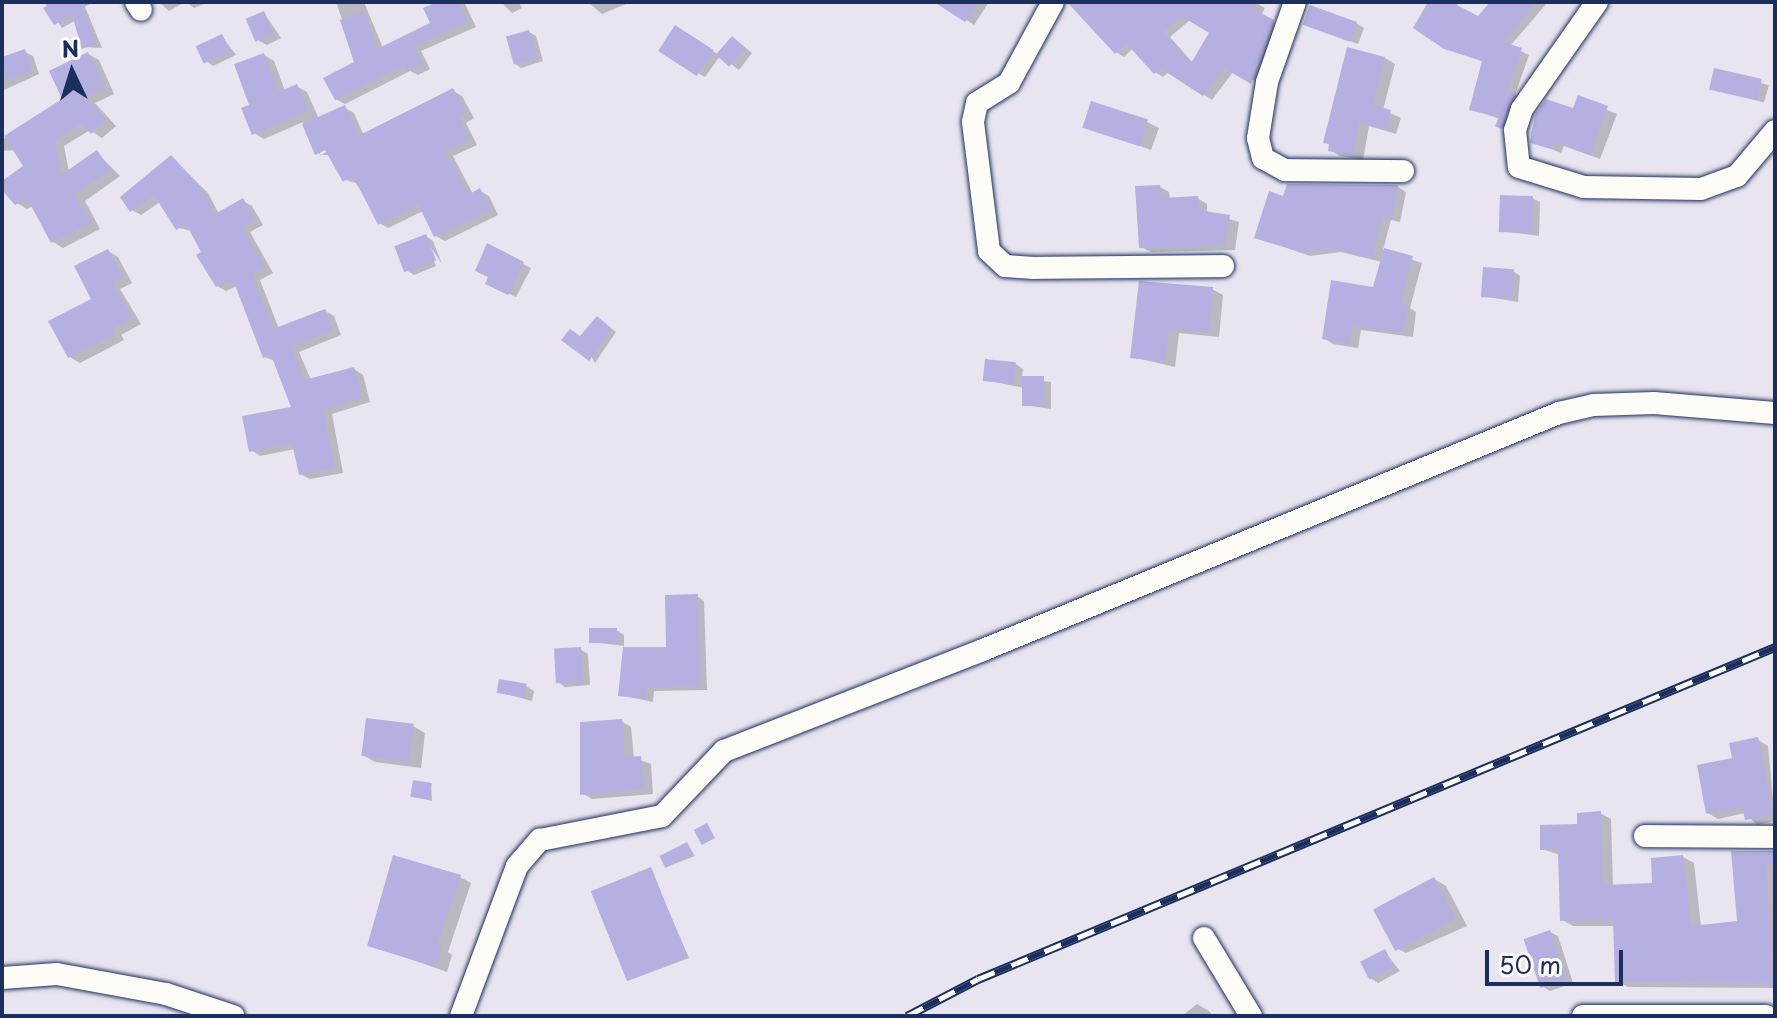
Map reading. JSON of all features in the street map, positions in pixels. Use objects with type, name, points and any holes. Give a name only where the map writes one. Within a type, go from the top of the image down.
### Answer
[{"type":"street","points":[[1053,2],[1009,83],[977,103],[973,122],[989,251],[1005,266],[1223,266]]},
{"type":"street","points":[[1295,2],[1267,82],[1258,138],[1263,158],[1285,170],[1403,171]]},
{"type":"street","points":[[1597,2],[1522,109],[1515,130],[1519,167],[1584,187],[1701,189],[1737,176],[1775,131]]},
{"type":"street","points":[[461,1016],[517,866],[540,840],[572,829],[662,816],[724,751],[983,650],[1559,413],[1594,405],[1654,403],[1775,413]]},
{"type":"street","points":[[1645,836],[1775,837]]},
{"type":"street","points":[[1204,938],[1251,1016]]},
{"type":"street","points":[[2,978],[57,974],[166,994],[233,1016]]},
{"type":"street","points":[[1583,1016],[1766,1016]]},
{"type":"building","points":[[53,2],[93,2],[83,8],[96,44],[82,49],[72,15],[54,25],[43,8]]},
{"type":"building","points":[[438,2],[459,2],[468,22],[413,46],[422,64],[407,71],[404,65],[335,100],[323,78],[354,62],[340,20],[365,12],[377,49],[430,23],[423,8]]},
{"type":"building","points":[[934,2],[979,2],[965,22]]},
{"type":"building","points":[[1067,2],[1257,2],[1254,9],[1274,20],[1251,84],[1224,68],[1203,96],[1160,68],[1154,74],[1126,43],[1115,54]],"holes":[[[1181,16],[1209,33],[1191,63],[1163,32]]]},
{"type":"building","points":[[1428,2],[1451,2],[1478,16],[1490,2],[1536,2],[1503,42],[1522,48],[1507,91],[1516,94],[1501,129],[1495,126],[1499,117],[1469,110],[1482,61],[1444,49],[1413,28]]},
{"type":"building","points":[[1310,5],[1357,22],[1350,42],[1303,25]]},
{"type":"building","points":[[264,11],[274,34],[255,42],[246,19]]},
{"type":"building","points":[[675,25],[714,50],[697,76],[658,51]]},
{"type":"building","points":[[529,30],[537,58],[514,64],[506,37]]},
{"type":"building","points":[[222,34],[230,51],[204,63],[196,46]]},
{"type":"building","points":[[732,36],[746,48],[729,67],[716,55]]},
{"type":"building","points":[[1347,47],[1385,57],[1373,105],[1391,110],[1386,130],[1359,122],[1353,156],[1328,151],[1329,144],[1323,143]]},
{"type":"building","points":[[25,49],[32,70],[6,80],[2,57]]},
{"type":"building","points":[[88,52],[105,88],[86,97],[106,119],[91,134],[81,123],[55,140],[61,175],[97,150],[111,170],[75,194],[91,223],[51,243],[27,198],[15,205],[2,190],[2,181],[23,166],[4,136],[62,99],[49,71]]},
{"type":"building","points":[[264,53],[278,92],[297,84],[308,110],[252,135],[241,108],[249,105],[234,64]]},
{"type":"building","points":[[1714,68],[1762,79],[1757,100],[1709,89]]},
{"type":"building","points":[[453,88],[467,113],[459,117],[469,140],[445,151],[468,195],[480,188],[491,210],[434,237],[418,204],[378,225],[357,183],[350,176],[343,182],[325,150],[315,155],[302,124],[345,105],[358,136]]},
{"type":"building","points":[[1578,95],[1608,106],[1590,155],[1554,142],[1551,149],[1530,143],[1535,115],[1546,99],[1573,108]]},
{"type":"building","points":[[1091,101],[1148,120],[1139,146],[1082,128]]},
{"type":"building","points":[[171,155],[199,185],[215,214],[243,198],[255,220],[242,227],[265,268],[252,275],[273,329],[325,309],[333,330],[291,347],[304,380],[354,367],[362,397],[323,410],[335,468],[299,475],[292,443],[249,452],[242,416],[291,407],[271,355],[263,358],[235,285],[228,281],[216,287],[196,255],[201,252],[186,224],[176,230],[154,195],[130,212],[120,197]]},
{"type":"building","points":[[1287,184],[1398,185],[1392,218],[1382,216],[1372,258],[1330,248],[1300,252],[1254,238],[1269,191],[1283,196]]},
{"type":"building","points":[[1160,185],[1161,198],[1198,196],[1199,210],[1230,215],[1225,246],[1139,248],[1135,186]]},
{"type":"building","points":[[1500,195],[1533,196],[1532,233],[1499,232]]},
{"type":"building","points":[[426,234],[436,260],[404,272],[394,246]]},
{"type":"building","points":[[487,243],[524,262],[508,295],[485,284],[488,277],[475,271]]},
{"type":"building","points":[[1384,248],[1413,256],[1400,304],[1408,305],[1403,333],[1352,326],[1349,344],[1322,339],[1331,280],[1373,287]]},
{"type":"building","points":[[108,249],[123,277],[112,283],[132,318],[112,329],[115,334],[68,358],[48,321],[91,299],[74,266]]},
{"type":"building","points":[[1483,267],[1514,269],[1512,299],[1481,297]]},
{"type":"building","points":[[1139,281],[1213,287],[1209,332],[1169,329],[1165,362],[1130,358]]},
{"type":"building","points":[[597,316],[611,328],[589,361],[561,340],[570,329],[580,336]]},
{"type":"building","points":[[985,359],[1016,362],[1014,384],[983,381]]},
{"type":"building","points":[[1022,376],[1044,376],[1044,406],[1022,406]]},
{"type":"building","points":[[698,594],[700,686],[647,688],[646,699],[618,696],[623,647],[666,647],[665,595]]},
{"type":"building","points":[[589,628],[617,628],[617,643],[589,643]]},
{"type":"building","points":[[581,647],[583,682],[556,683],[554,648]]},
{"type":"building","points":[[499,679],[527,684],[524,698],[497,693]]},
{"type":"building","points":[[366,718],[414,724],[409,762],[361,756]]},
{"type":"building","points":[[622,719],[625,757],[641,756],[644,789],[580,795],[580,722]]},
{"type":"building","points":[[1758,737],[1773,815],[1745,820],[1742,807],[1706,814],[1697,765],[1732,758],[1729,743]]},
{"type":"building","points":[[413,780],[432,783],[429,800],[410,797]]},
{"type":"building","points":[[1601,811],[1603,885],[1652,883],[1651,858],[1683,855],[1691,926],[1737,921],[1731,851],[1775,851],[1775,865],[1766,865],[1773,983],[1615,982],[1613,920],[1560,921],[1558,850],[1540,850],[1540,825],[1577,824],[1577,813]]},
{"type":"building","points":[[707,823],[715,838],[702,845],[694,830]]},
{"type":"building","points":[[687,842],[693,854],[665,868],[659,856]]},
{"type":"building","points":[[393,855],[461,875],[437,945],[442,947],[436,967],[367,946]]},
{"type":"building","points":[[651,867],[687,957],[627,981],[591,891]]},
{"type":"building","points":[[1434,877],[1456,918],[1395,951],[1373,909]]},
{"type":"building","points":[[1550,930],[1567,979],[1540,988],[1524,939]]},
{"type":"building","points":[[1385,949],[1394,967],[1369,980],[1360,962]]},
{"type":"railway","points":[[907,1016],[978,979],[1775,647]]}]
